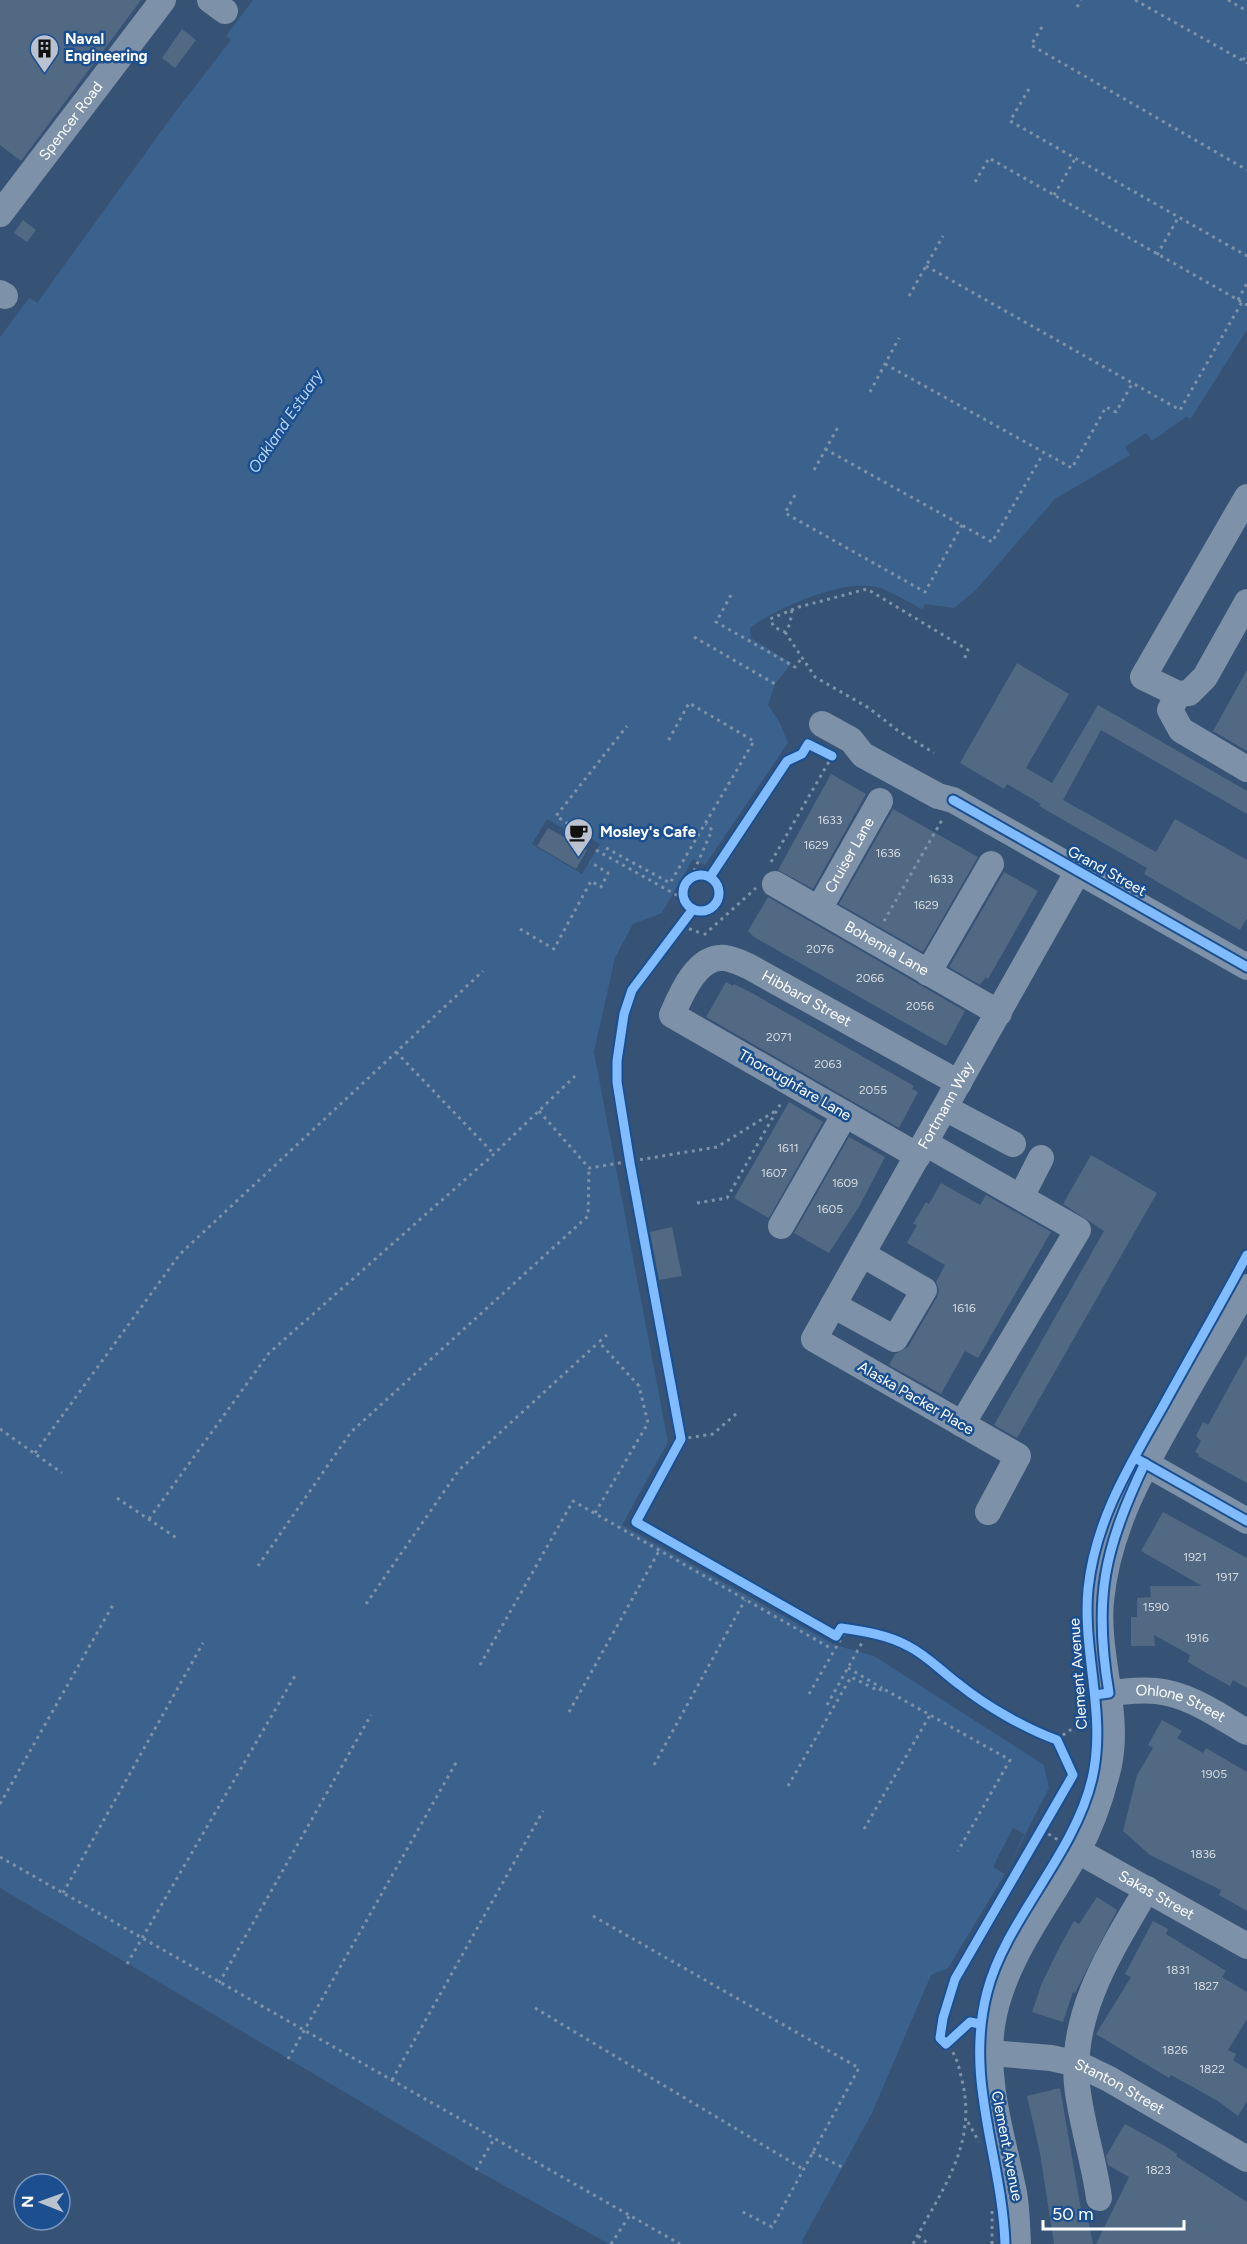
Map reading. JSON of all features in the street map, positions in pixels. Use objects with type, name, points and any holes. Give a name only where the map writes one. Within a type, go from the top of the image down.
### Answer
[{"type":"street","name":"Spencer Road","points":[[0,214],[163,0]]},
{"type":"street","points":[[1247,497],[1143,677],[1178,694],[1189,693],[1205,677],[1247,602]]},
{"type":"street","points":[[1178,694],[1170,710],[1181,730],[1247,769]]},
{"type":"street","name":"Grand Street","points":[[827,736],[938,796],[953,800],[1247,967]]},
{"type":"street","name":"Cruiser Lane","points":[[819,909],[880,801]]},
{"type":"street","points":[[928,973],[991,864]]},
{"type":"street","name":"Fortmann Way","points":[[814,1340],[1078,871]]},
{"type":"street","name":"Bohemia Lane","points":[[767,879],[999,1013]]},
{"type":"street","name":"Hibbard Street","points":[[672,1015],[682,993],[696,972],[711,960],[724,958],[748,966],[959,1083]]},
{"type":"street","name":"Thoroughfare Lane","points":[[672,1015],[845,1114],[1021,1197],[1078,1230],[962,1424]]},
{"type":"street","points":[[945,1108],[1013,1144]]},
{"type":"street","points":[[781,1226],[845,1114]]},
{"type":"street","points":[[1021,1197],[1041,1158]]},
{"type":"street","points":[[833,1305],[895,1339],[924,1290],[862,1254]]},
{"type":"street","points":[[1018,2244],[1015,2196],[993,2100],[992,2025],[1001,1988],[1068,1845],[1098,1803],[1109,1762],[1112,1721],[1102,1694],[1100,1615],[1112,1542],[1123,1509],[1145,1463],[1247,1287]]},
{"type":"street","name":"Alaska Packer Place","points":[[814,1340],[1018,1456],[988,1512]]},
{"type":"street","points":[[1145,1463],[1247,1521]]},
{"type":"street","name":"Ohlone Street","points":[[1102,1694],[1155,1690],[1174,1694],[1199,1704],[1247,1732]]},
{"type":"street","name":"Sakas Street","points":[[1068,1845],[1247,1946]]},
{"type":"street","points":[[1099,2198],[1077,2085],[1079,2038],[1088,2002],[1103,1965],[1147,1888]]},
{"type":"street","name":"Stanton Street","points":[[991,2053],[1051,2058],[1078,2064],[1247,2159]]},
{"type":"path","points":[[1077,7],[1081,0]]},
{"type":"path","points":[[1135,0],[1247,63]]},
{"type":"path","points":[[1228,0],[1247,11]]},
{"type":"path","points":[[1042,27],[1031,45],[1247,170]]},
{"type":"path","points":[[1243,60],[1247,53]]},
{"type":"path","points":[[1029,89],[1010,122],[1247,256]]},
{"type":"path","points":[[975,182],[989,158],[1247,305]]},
{"type":"path","points":[[1054,195],[1075,159]]},
{"type":"path","points":[[1156,255],[1178,218]]},
{"type":"path","points":[[909,296],[944,236]]},
{"type":"path","points":[[926,266],[1180,410],[1242,302]]},
{"type":"path","points":[[1238,300],[1247,283]]},
{"type":"path","points":[[870,392],[899,338]]},
{"type":"path","points":[[885,364],[1071,468],[1106,407],[1116,412],[1132,384]]},
{"type":"path","points":[[813,470],[838,427]]},
{"type":"path","points":[[825,449],[992,542],[1043,454]]},
{"type":"path","points":[[795,495],[785,513],[925,592],[962,525]]},
{"type":"path","points":[[934,753],[897,730],[869,708],[815,677],[785,632],[774,627],[770,619],[792,610],[841,598],[854,590],[867,589],[968,650],[963,662]]},
{"type":"path","points":[[731,595],[716,622],[795,667],[801,659]]},
{"type":"path","points":[[785,632],[790,624],[792,610]]},
{"type":"path","points":[[694,637],[775,684]]},
{"type":"path","points":[[606,848],[670,883],[754,741],[688,703],[667,743]]},
{"type":"path","points":[[587,836],[556,816],[627,726]]},
{"type":"path","points":[[710,877],[787,761],[802,754],[808,744],[827,736]]},
{"type":"path","points":[[704,935],[767,879],[827,736]]},
{"type":"path","points":[[873,941],[953,800]]},
{"type":"path","points":[[683,896],[712,830],[705,824]]},
{"type":"path","points":[[596,850],[680,897],[683,896],[693,909],[705,911],[718,899],[718,888],[710,877]]},
{"type":"path","points":[[520,929],[554,949],[591,881],[601,887],[608,873],[590,862]]},
{"type":"path","points":[[691,878],[710,877]]},
{"type":"path","points":[[693,909],[632,990],[624,1014],[616,1062],[616,1082],[681,1439],[636,1522],[836,1636],[846,1630],[809,1694]]},
{"type":"path","points":[[34,1454],[180,1254],[483,971]]},
{"type":"path","points":[[396,1052],[494,1154]]},
{"type":"path","points":[[149,1519],[269,1353],[494,1154],[576,1076]]},
{"type":"path","points":[[697,1203],[727,1198],[792,1084]]},
{"type":"path","points":[[588,1168],[630,1163],[717,1147],[777,1110]]},
{"type":"path","points":[[258,1566],[351,1432],[588,1216],[588,1168],[539,1111]]},
{"type":"path","points":[[366,1604],[459,1470],[607,1335]]},
{"type":"path","points":[[595,1513],[648,1423],[639,1386],[600,1342]]},
{"type":"path","points":[[681,1439],[713,1434],[737,1413]]},
{"type":"path","points":[[0,1429],[62,1473]]},
{"type":"path","points":[[117,1498],[178,1539]]},
{"type":"path","points":[[480,1665],[573,1501],[832,1649]]},
{"type":"path","points":[[569,1712],[659,1551]]},
{"type":"path","points":[[654,1765],[745,1600]]},
{"type":"path","points":[[0,1804],[114,1603]]},
{"type":"path","points":[[863,1631],[874,1634]]},
{"type":"path","points":[[827,1705],[862,1641]]},
{"type":"path","points":[[895,1641],[926,1656],[963,1688],[1038,1733],[1057,1740],[1073,1776],[955,1979],[943,2018],[940,2038],[955,2053],[965,2090],[968,2122],[981,2151]]},
{"type":"path","points":[[63,1893],[203,1643]]},
{"type":"path","points":[[848,1668],[1010,1760],[958,1851]]},
{"type":"path","points":[[127,1964],[296,1674]]},
{"type":"path","points":[[788,1786],[851,1677],[879,1692],[882,1688]]},
{"type":"path","points":[[219,1983],[371,1715]]},
{"type":"path","points":[[864,1829],[930,1715]]},
{"type":"path","points":[[1057,1740],[1085,1723],[1098,1726]]},
{"type":"path","points":[[288,2059],[457,1761]]},
{"type":"path","points":[[392,2080],[543,1810]]},
{"type":"path","points":[[1041,1830],[1068,1845]]},
{"type":"path","points":[[0,1857],[680,2244]]},
{"type":"path","points":[[593,1917],[859,2068],[772,2226],[741,2211]]},
{"type":"path","points":[[535,2008],[802,2169]]},
{"type":"path","points":[[946,2044],[970,2022],[981,2024]]},
{"type":"path","points":[[913,2244],[958,2157],[968,2122]]},
{"type":"path","points":[[476,2170],[494,2139]]},
{"type":"path","points":[[812,2152],[842,2167]]},
{"type":"path","points":[[992,2200],[992,2244]]},
{"type":"path","points":[[611,2244],[630,2215]]},
{"type":"path","points":[[918,2236],[929,2244]]},
{"type":"water","name":"Oakland Estuary","points":[[253,0],[1247,0],[1247,330],[1188,423],[1098,485],[947,623],[881,588],[867,585],[851,586],[813,596],[794,603],[750,628],[751,638],[792,663],[775,684],[768,705],[780,723],[788,743],[705,865],[693,859],[662,913],[633,924],[615,958],[594,1052],[668,1442],[622,1525],[835,1645],[874,1656],[1044,1765],[1049,1788],[1005,1874],[948,1968],[931,1975],[872,2113],[802,2241],[803,2244],[609,2244],[476,2170],[0,1888],[0,337]]},
{"type":"pier","points":[[224,35],[231,40],[173,115],[37,303],[28,296],[41,277]]},
{"type":"pier","points":[[1186,417],[1190,418],[1188,423],[1197,430],[1100,488],[963,616],[946,626],[921,613],[925,604],[954,608],[975,591],[1055,499],[1130,455],[1125,447],[1146,433],[1152,441]]},
{"type":"pier","points":[[547,819],[584,841],[587,836],[600,844],[582,874],[532,844]]},
{"type":"pier","points":[[1013,1828],[1024,1834],[1005,1874],[993,1867]]},
{"type":"building","name":"Naval Engineering","points":[[0,0],[141,0],[21,161],[0,145]]},
{"type":"building","points":[[182,29],[196,40],[175,68],[162,58]]},
{"type":"building","points":[[23,220],[36,230],[27,242],[14,233]]},
{"type":"building","points":[[1017,663],[1069,694],[1026,768],[1052,783],[1098,705],[1247,791],[1247,814],[1101,730],[1063,800],[1156,852],[1175,819],[1247,860],[1247,918],[1240,930],[1144,874],[1147,868],[1039,806],[1041,804],[1007,784],[1004,789],[960,763]]},
{"type":"building","points":[[1247,670],[1247,751],[1213,731]]},
{"type":"building","points":[[831,774],[866,794],[813,889],[778,870]]},
{"type":"building","points":[[893,809],[978,857],[923,952],[839,904]]},
{"type":"building","points":[[548,828],[587,850],[576,869],[537,846]]},
{"type":"building","points":[[1004,872],[1038,891],[988,979],[986,977],[980,985],[949,967]]},
{"type":"building","points":[[768,897],[965,1011],[946,1046],[754,937],[748,931]]},
{"type":"building","points":[[726,982],[752,993],[914,1086],[912,1089],[918,1092],[899,1128],[706,1017]]},
{"type":"building","points":[[789,1102],[823,1122],[769,1218],[734,1198]]},
{"type":"building","points":[[849,1137],[885,1157],[860,1205],[829,1253],[794,1233]]},
{"type":"building","points":[[1091,1155],[1157,1193],[1017,1438],[994,1425],[1104,1231],[1063,1204]]},
{"type":"building","points":[[941,1183],[980,1205],[986,1195],[1051,1232],[978,1358],[965,1351],[941,1394],[889,1365],[895,1354],[908,1347],[939,1290],[936,1282],[945,1265],[907,1243],[917,1225],[913,1224],[926,1202],[929,1204]]},
{"type":"building","points":[[672,1227],[682,1276],[659,1280],[650,1232]]},
{"type":"building","points":[[1247,1354],[1247,1483],[1198,1456],[1199,1454],[1195,1452],[1201,1441],[1196,1436],[1203,1422],[1208,1425]]},
{"type":"building","points":[[1163,1512],[1247,1558],[1247,1688],[1233,1680],[1230,1686],[1210,1675],[1188,1662],[1190,1655],[1154,1635],[1155,1646],[1131,1646],[1131,1617],[1137,1617],[1137,1598],[1151,1597],[1150,1586],[1202,1586],[1141,1551]]},
{"type":"building","points":[[1162,1720],[1182,1731],[1177,1738],[1203,1753],[1206,1748],[1247,1772],[1247,1911],[1219,1895],[1221,1890],[1150,1855],[1123,1831],[1137,1775],[1153,1748],[1148,1745]]},
{"type":"building","points":[[1097,1897],[1117,1910],[1075,1993],[1073,1992],[1063,2022],[1032,2012],[1042,1983],[1074,1921],[1079,1924]]},
{"type":"building","points":[[1153,1921],[1168,1929],[1166,1934],[1226,1971],[1222,1977],[1247,1992],[1247,2019],[1228,2050],[1236,2054],[1233,2060],[1247,2069],[1247,2101],[1238,2116],[1218,2101],[1171,2075],[1169,2078],[1096,2034],[1131,1977],[1125,1974]]},
{"type":"building","points":[[1060,2088],[1083,2221],[1088,2220],[1093,2244],[1054,2244],[1040,2153],[1027,2096]]},
{"type":"building","points":[[1125,2124],[1165,2146],[1177,2154],[1176,2156],[1247,2202],[1247,2244],[1096,2244],[1129,2177],[1108,2165],[1106,2156]]},
{"type":"cycle path","points":[[710,877],[787,761],[802,754],[808,744],[832,756]]},
{"type":"cycle path","points":[[953,800],[1247,967]]},
{"type":"cycle path","points":[[701,875],[713,881],[719,893],[713,905],[701,911],[689,905],[683,893],[689,881],[701,875]]},
{"type":"cycle path","points":[[693,909],[632,990],[624,1014],[617,1061],[617,1082],[630,1163],[681,1439],[636,1522],[836,1636],[841,1628],[884,1636],[908,1646],[922,1654],[970,1693],[994,1709],[1032,1730],[1057,1740],[1073,1775],[955,1979],[943,2018],[940,2038],[946,2044],[970,2022],[980,2024]]},
{"type":"cycle path","name":"Clement Avenue","points":[[1005,2244],[998,2180],[982,2088],[981,2025],[987,1992],[996,1965],[1009,1939],[1071,1834],[1092,1779],[1097,1731],[1088,1637],[1088,1589],[1092,1564],[1106,1517],[1126,1473],[1247,1255]]},
{"type":"cycle path","points":[[1137,1459],[1247,1521]]},
{"type":"cycle path","name":"Clement Avenue","points":[[1095,1695],[1109,1693],[1102,1629],[1103,1601],[1111,1548],[1131,1493],[1145,1463]]},
{"type":"place","name":"Naval Engineering","points":[[44,74]]},
{"type":"place","name":"Mosley's Cafe","points":[[579,858]]}]
